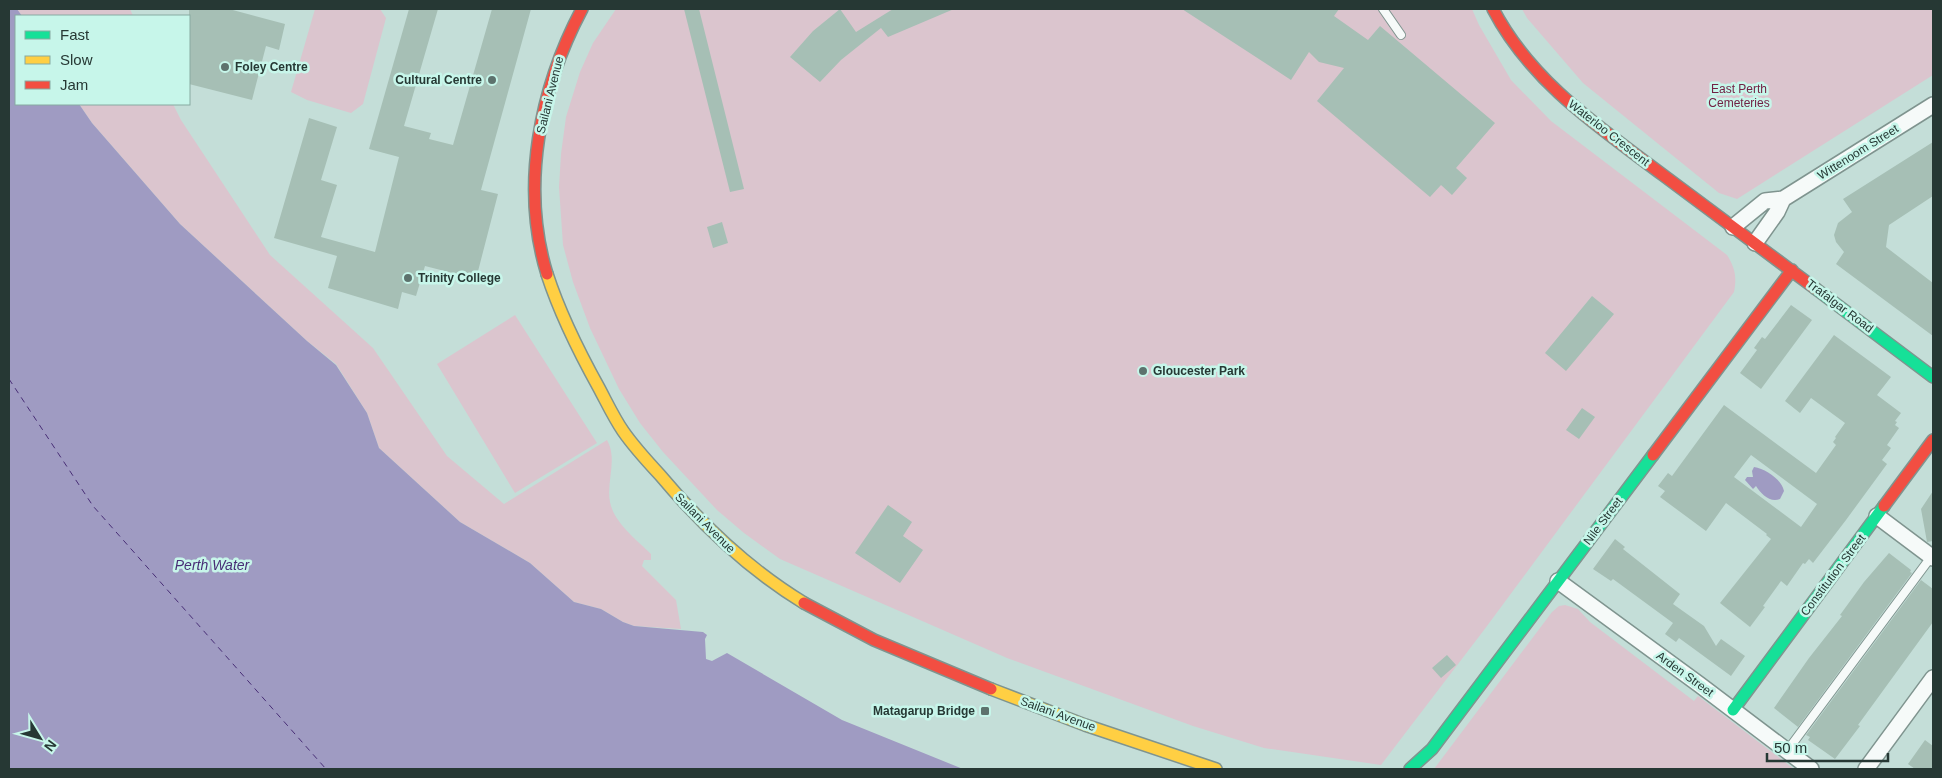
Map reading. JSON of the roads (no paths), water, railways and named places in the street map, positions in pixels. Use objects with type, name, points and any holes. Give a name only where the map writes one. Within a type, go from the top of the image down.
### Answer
[{"type":"street","name":"Sailani Avenue","points":[[582,9],[574,21],[556,62],[542,119],[535,175],[538,222],[546,271],[575,342],[623,431],[683,504],[708,530],[748,565],[824,615],[892,648],[1019,701],[1216,769]]},
{"type":"street","name":"Waterloo Crescent","points":[[1493,9],[1501,26],[1525,58],[1544,81],[1578,112],[1751,239]]},
{"type":"street","name":"Wittenoom Street","points":[[1733,227],[1765,202],[1783,199],[1933,105]]},
{"type":"street","name":"Wittenoom Street","points":[[1751,239],[1777,212],[1783,199]]},
{"type":"street","name":"Trafalgar Road","points":[[1751,239],[1933,377]]},
{"type":"street","name":"Nile Street","points":[[1410,769],[1432,749],[1792,270]]},
{"type":"street","name":"Constitution Street","points":[[1733,710],[1933,440]]},
{"type":"street","points":[[1877,516],[1932,557]]},
{"type":"street","name":"Arden Street","points":[[1558,581],[1811,769]]},
{"type":"street","points":[[1866,769],[1933,678]]},
{"type":"lane","points":[[1383,9],[1401,35]]},
{"type":"lane","points":[[1787,751],[1932,557]]},
{"type":"water","name":"Perth Water","points":[[9,9],[17,9],[21,15],[15,15],[15,105],[80,105],[92,123],[180,224],[307,341],[336,365],[367,413],[379,448],[460,522],[530,563],[574,602],[601,609],[634,626],[703,632],[707,635],[705,639],[706,659],[712,661],[727,653],[842,720],[963,769],[9,769]]},
{"type":"water","points":[[1754,467],[1768,472],[1780,482],[1784,491],[1780,499],[1769,499],[1756,486],[1753,489],[1745,480],[1747,477],[1753,477],[1752,471]]},
{"type":"place","name":"Foley Centre","points":[[225,67]]},
{"type":"place","name":"Cultural Centre","points":[[492,80]]},
{"type":"place","name":"Trinity College","points":[[408,278]]},
{"type":"place","name":"Gloucester Park","points":[[1143,371]]},
{"type":"place","name":"Matagarup Bridge","points":[[985,711]]},
{"type":"park label","name":"East Perth Cemeteries","points":[[1739,96]]}]
